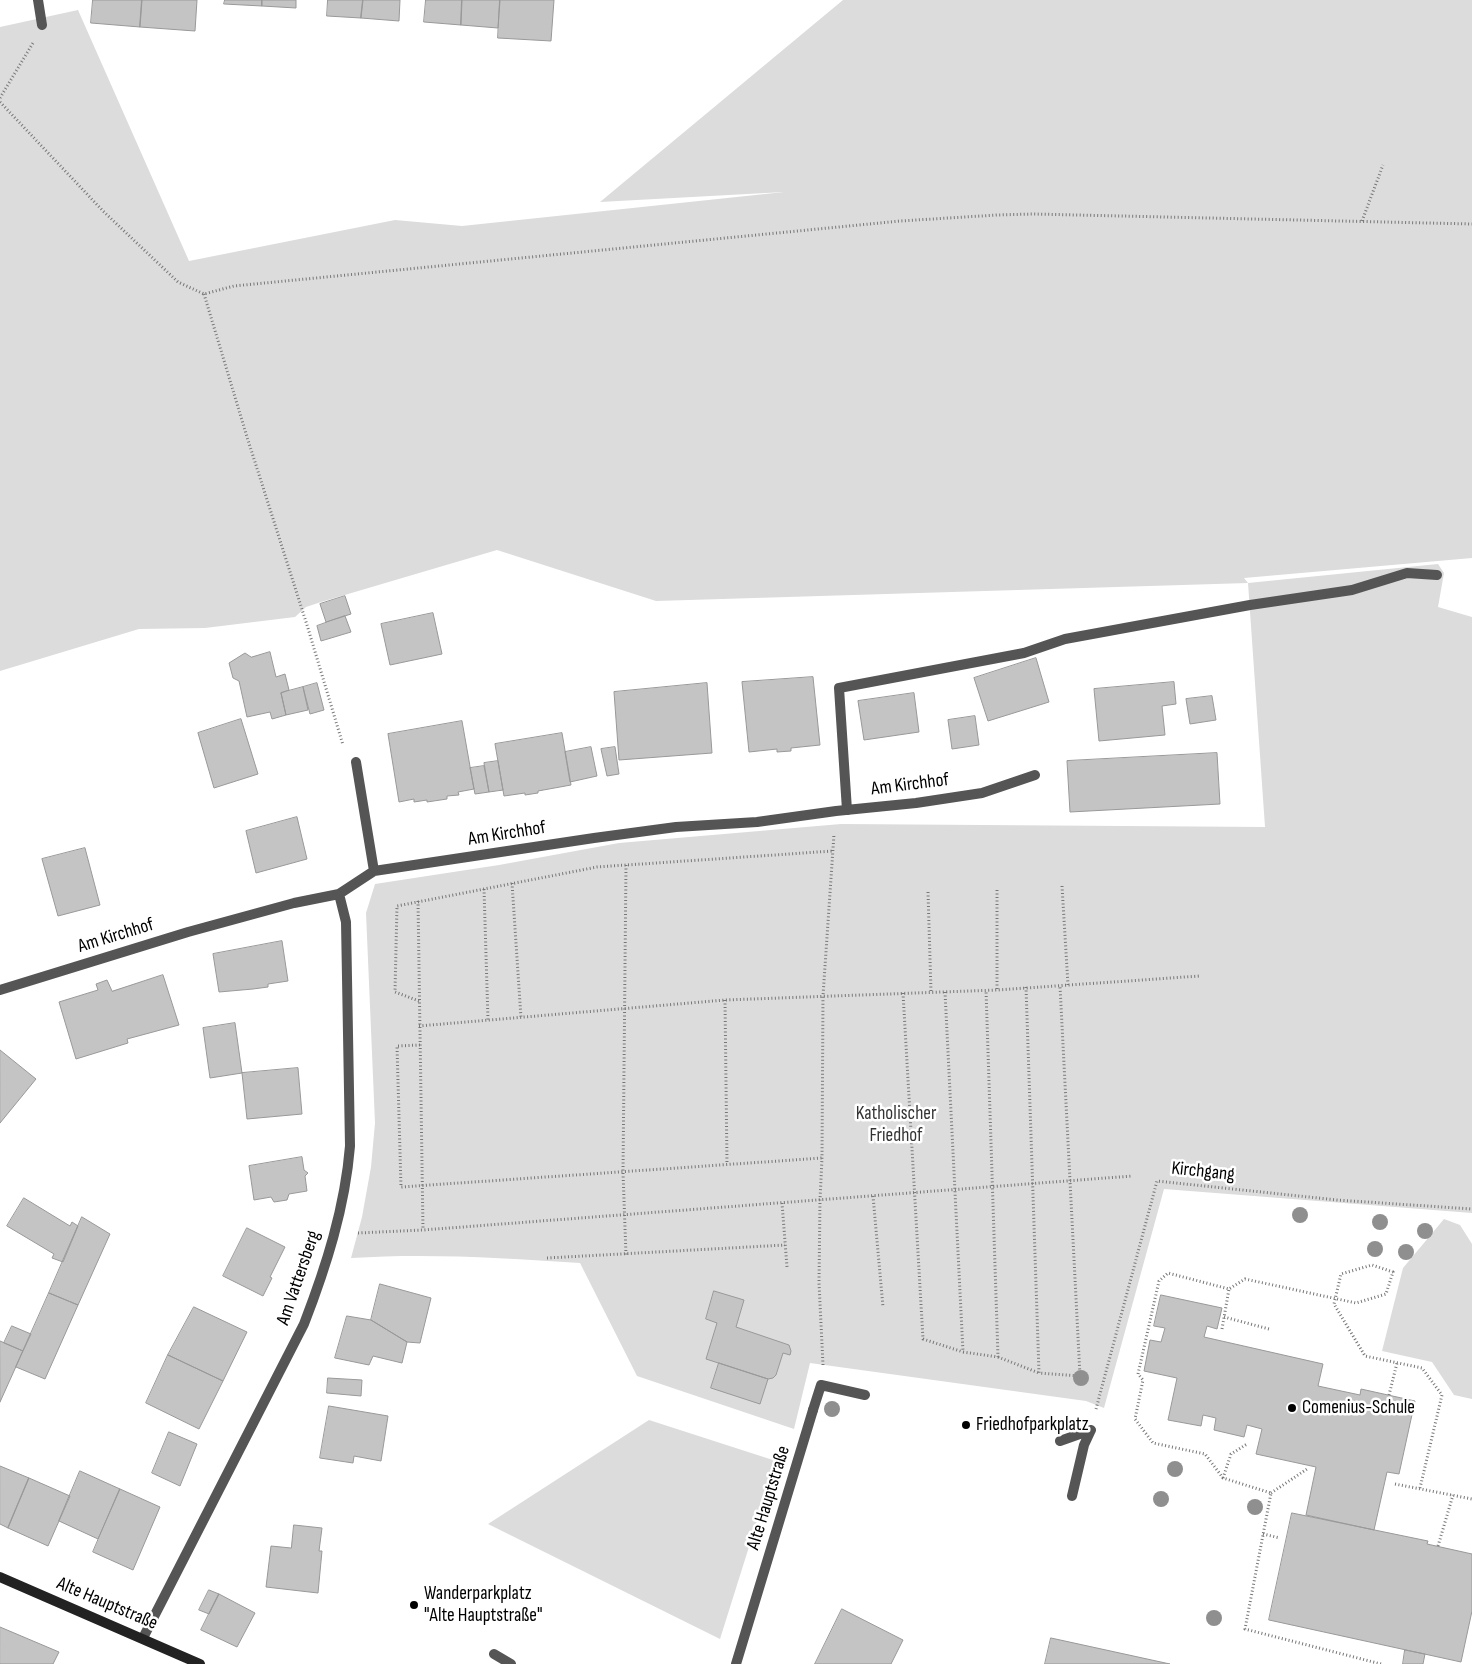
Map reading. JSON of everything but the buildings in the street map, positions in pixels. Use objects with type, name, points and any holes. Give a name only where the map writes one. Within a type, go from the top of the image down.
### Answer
[{"type":"main road","name":"Alte Hauptstraße","points":[[0,1577],[200,1664]]},
{"type":"street","points":[[38,0],[42,25]]},
{"type":"street","points":[[847,810],[839,688],[1024,654],[1064,639],[1250,605],[1352,590],[1407,573],[1436,575]]},
{"type":"street","points":[[356,762],[374,871]]},
{"type":"street","name":"Am Kirchhof","points":[[0,990],[188,932],[294,903],[339,894],[374,871],[612,835],[676,827],[757,822],[836,811],[916,803],[982,793],[1035,775]]},
{"type":"street","name":"Am Vattersberg","points":[[143,1638],[304,1324],[323,1274],[336,1226],[347,1177],[350,1146],[346,922],[339,894]]},
{"type":"street","points":[[821,1385],[865,1395]]},
{"type":"street","name":"Alte Hauptstraße","points":[[736,1664],[821,1385]]},
{"type":"street","points":[[1060,1442],[1091,1430]]},
{"type":"street","points":[[1072,1496],[1084,1445],[1091,1430]]},
{"type":"street","points":[[494,1654],[511,1664]]},
{"type":"path","points":[[42,25],[0,100],[103,211],[178,282],[204,294],[244,285],[863,225],[997,215],[1472,224]]},
{"type":"path","points":[[1362,221],[1383,165]]},
{"type":"path","points":[[204,294],[307,625],[340,738]]},
{"type":"path","points":[[821,1385],[823,1362],[819,1283],[823,996],[836,811]]},
{"type":"path","points":[[419,1001],[395,992],[397,906],[597,868],[833,851]]},
{"type":"path","points":[[626,865],[624,1149],[622,1172],[626,1254]]},
{"type":"path","points":[[512,883],[521,1018]]},
{"type":"path","points":[[1062,886],[1068,985]]},
{"type":"path","points":[[484,889],[488,1020]]},
{"type":"path","points":[[997,890],[997,990]]},
{"type":"path","points":[[928,892],[931,992]]},
{"type":"path","points":[[418,901],[423,1230]]},
{"type":"path","points":[[419,1026],[725,1000],[997,990],[1200,976]]},
{"type":"path","points":[[903,993],[923,1339],[963,1352],[998,1357],[1039,1373],[1080,1376],[1060,986]]},
{"type":"path","points":[[1026,987],[1039,1373]]},
{"type":"path","points":[[986,990],[998,1357]]},
{"type":"path","points":[[945,992],[963,1352]]},
{"type":"path","points":[[725,1000],[727,1164]]},
{"type":"path","points":[[420,1045],[397,1046],[401,1187],[822,1158]]},
{"type":"path","points":[[336,1226],[360,1234],[1132,1176]]},
{"type":"path","name":"Kirchgang","points":[[1091,1430],[1157,1181],[1337,1200],[1472,1209]]},
{"type":"path","points":[[873,1196],[883,1307]]},
{"type":"path","points":[[782,1202],[787,1267]]},
{"type":"path","points":[[547,1258],[785,1245]]},
{"type":"path","points":[[1271,1493],[1223,1478],[1205,1454],[1153,1443],[1135,1419],[1143,1380],[1138,1374],[1159,1281],[1168,1273],[1229,1289],[1245,1279],[1335,1298],[1356,1303],[1386,1294],[1393,1272],[1372,1265],[1341,1274],[1335,1298],[1334,1304],[1365,1356],[1422,1368],[1442,1395],[1420,1488]]},
{"type":"path","points":[[1222,1329],[1229,1289]]},
{"type":"path","points":[[1224,1317],[1269,1328]]},
{"type":"path","points":[[1389,1395],[1397,1363]]},
{"type":"path","points":[[1223,1478],[1231,1454],[1247,1444]]},
{"type":"path","points":[[1307,1469],[1271,1493],[1245,1629],[1381,1664]]},
{"type":"path","points":[[1395,1484],[1472,1499]]},
{"type":"path","points":[[1438,1546],[1453,1495]]},
{"type":"path","points":[[1263,1534],[1280,1538]]},
{"type":"green space","points":[[843,0],[1472,0],[1472,558],[1244,578],[1248,583],[656,601],[497,550],[321,602],[306,607],[295,617],[205,628],[139,629],[0,671],[0,27],[78,10],[189,261],[395,220],[462,226],[784,192],[600,202]]},
{"type":"green space","name":"Katholischer Friedhof","points":[[1438,564],[1444,573],[1438,607],[1472,617],[1472,1213],[1164,1189],[1104,1408],[1086,1401],[810,1363],[794,1429],[637,1376],[580,1263],[437,1256],[351,1258],[362,1217],[371,1167],[375,1123],[366,913],[375,884],[499,865],[619,843],[841,824],[1265,827],[1248,583]]},
{"type":"green space","points":[[1444,1219],[1460,1225],[1472,1244],[1472,1399],[1454,1395],[1432,1362],[1382,1351],[1403,1268]]},
{"type":"green space","points":[[649,1420],[776,1461],[720,1639],[488,1524]]},
{"type":"place","name":"Comenius-Schule","points":[[1292,1408]]},
{"type":"place","name":"Friedhofparkplatz","points":[[966,1425]]},
{"type":"place","name":"Wanderparkplatz \"Alte Hauptstraße\"","points":[[414,1605]]}]
